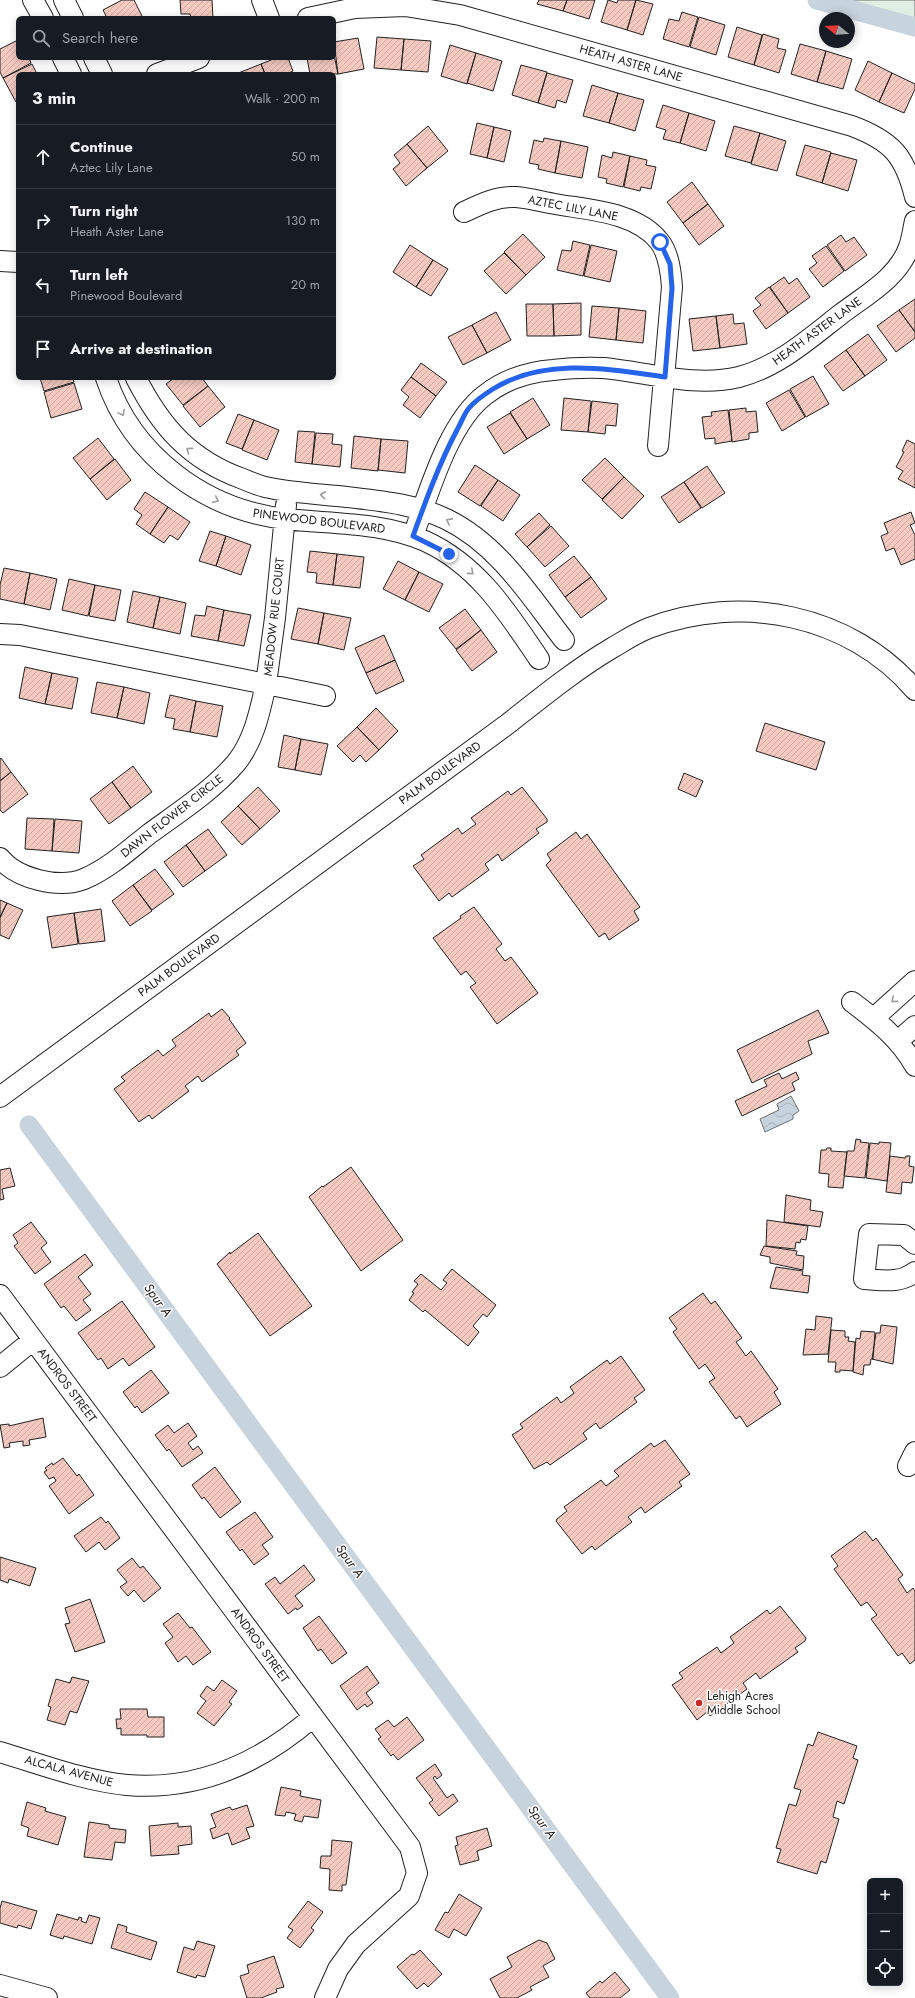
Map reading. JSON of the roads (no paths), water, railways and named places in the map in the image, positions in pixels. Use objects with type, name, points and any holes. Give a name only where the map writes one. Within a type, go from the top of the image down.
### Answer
[{"type":"street","points":[[33,0],[42,16]]},
{"type":"street","points":[[64,0],[72,16]]},
{"type":"street","points":[[262,0],[269,16]]},
{"type":"street","name":"HEATH ASTER LANE","points":[[317,16],[355,8],[405,6],[460,15],[852,126],[870,133],[886,143],[900,157],[910,177],[915,197]]},
{"type":"street","points":[[64,60],[70,72]]},
{"type":"street","points":[[95,60],[101,72]]},
{"type":"street","points":[[162,72],[194,60]]},
{"type":"street","name":"AZTEC LILY LANE","points":[[464,212],[491,200],[516,197],[626,219],[644,228],[660,242],[670,264],[672,309],[658,446]]},
{"type":"street","name":"HEATH ASTER LANE","points":[[413,536],[442,457],[469,408],[485,394],[507,381],[532,372],[580,368],[603,368],[699,382],[739,377],[767,366],[792,351],[884,282],[899,267],[909,247],[915,221]]},
{"type":"street","points":[[0,260],[16,262]]},
{"type":"street","name":"PINEWOOD BOULEVARD","points":[[107,380],[124,418],[145,447],[173,473],[212,498],[231,507],[251,513],[381,528],[413,536],[449,554],[473,572],[492,592],[539,659]]},
{"type":"street","points":[[137,380],[150,406],[169,431],[186,447],[226,473],[264,487],[392,502],[423,510],[447,520],[465,530],[484,544],[502,562],[529,594],[564,640]]},
{"type":"street","name":"MEADOW RUE COURT","points":[[288,491],[284,518],[275,618],[266,684],[325,696]]},
{"type":"street","points":[[507,612],[529,594]]},
{"type":"street","name":"PALM BOULEVARD","points":[[0,1097],[508,723],[583,666],[648,628],[690,616],[730,611],[773,613],[800,618],[830,629],[871,652],[890,665],[915,690]]},
{"type":"street","points":[[0,634],[20,635],[266,684]]},
{"type":"street","name":"DAWN FLOWER CIRCLE","points":[[0,858],[17,872],[37,880],[55,883],[83,879],[110,864],[212,787],[237,762],[250,740],[257,721],[266,684]]},
{"type":"street","points":[[874,1018],[915,981]]},
{"type":"street","points":[[852,1002],[874,1018],[898,1041],[915,1066]]},
{"type":"street","points":[[898,1041],[915,1026]]},
{"type":"street","points":[[915,1244],[904,1235],[869,1234],[864,1279],[895,1281],[907,1278],[915,1272]]},
{"type":"street","name":"ANDROS STREET","points":[[0,1295],[410,1847],[416,1873],[409,1896],[356,1944],[338,1969],[326,1998]]},
{"type":"street","points":[[0,1367],[33,1340]]},
{"type":"street","name":"ALCALA AVENUE","points":[[0,1752],[102,1781],[126,1785],[179,1783],[207,1778],[227,1772],[260,1755],[297,1730],[313,1716]]},
{"type":"street","points":[[0,1985],[46,1998]]},
{"type":"water","points":[[791,1096],[799,1111],[793,1115],[793,1119],[765,1132],[760,1119],[779,1110],[777,1104]]},
{"type":"waterway","points":[[817,0],[915,27]]},
{"type":"waterway","name":"Spur A","points":[[29,1125],[670,1998]]},
{"type":"place","name":"Lehigh Acres Middle School","points":[[699,1703]]}]
